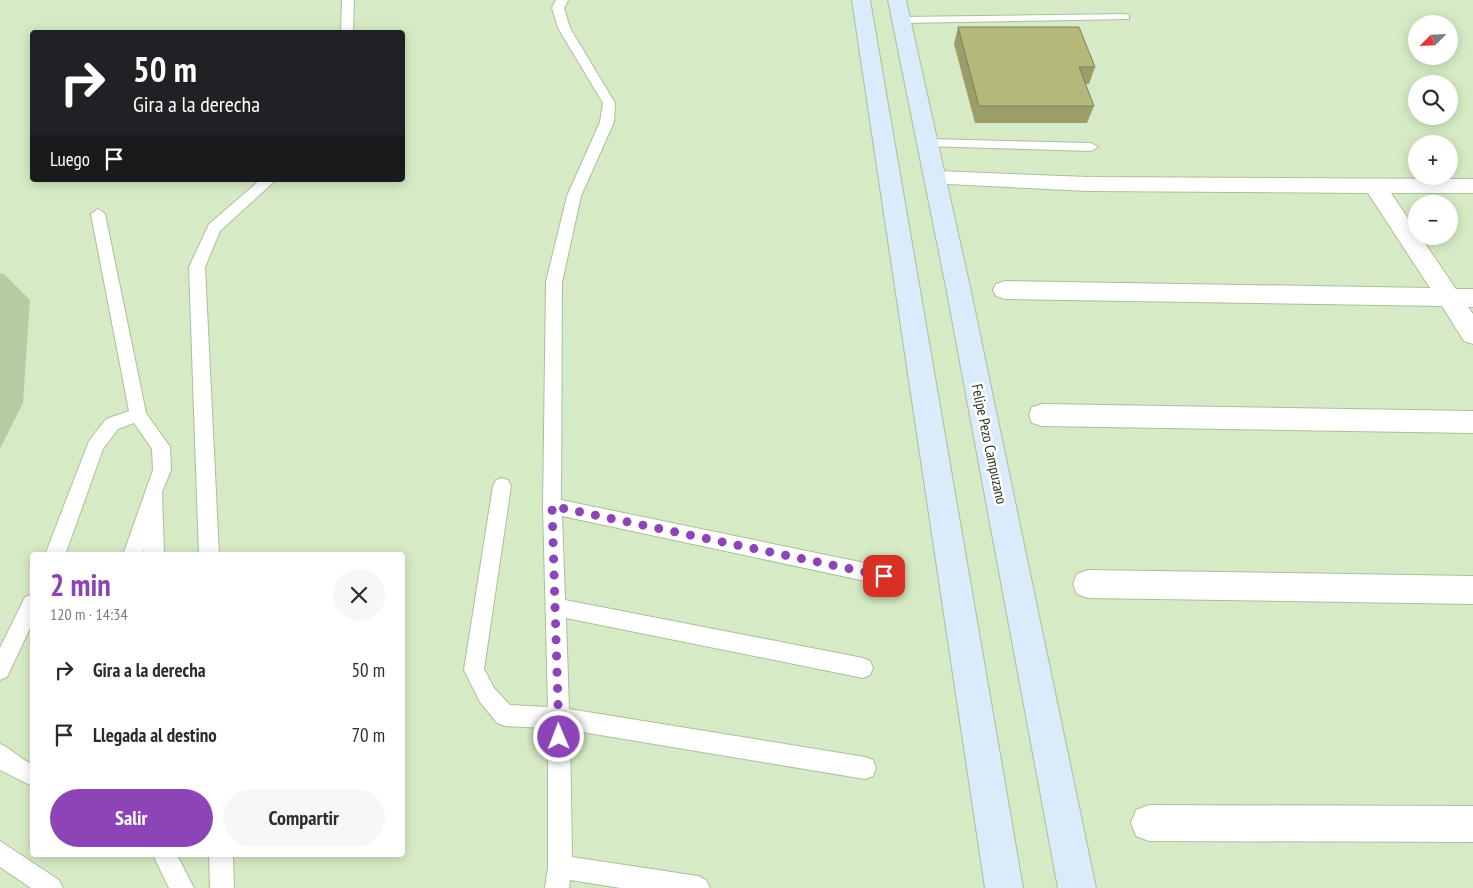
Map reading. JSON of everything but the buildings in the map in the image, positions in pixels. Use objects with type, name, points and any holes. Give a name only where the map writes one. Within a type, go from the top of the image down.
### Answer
[{"type":"main road","points":[[899,7],[861,1],[1004,888]]},
{"type":"main road","name":"Felipe Pezo Campuzano","points":[[899,7],[936,178],[1077,888]]},
{"type":"street","points":[[936,178],[1088,184],[1473,186]]},
{"type":"street","points":[[1375,186],[1473,334]]},
{"type":"street","points":[[1005,290],[1473,298]]},
{"type":"street","points":[[1042,416],[1473,422]]},
{"type":"street","points":[[1088,584],[1473,590]]},
{"type":"street","points":[[1149,823],[1473,824]]},
{"type":"lane","points":[[346,30],[348,0]]},
{"type":"lane","points":[[562,0],[558,8],[564,28],[609,103],[607,122],[574,196],[554,282],[552,506],[559,718],[559,878],[698,888]]},
{"type":"lane","points":[[899,7],[1126,17]]},
{"type":"lane","points":[[928,143],[1091,147]]},
{"type":"lane","points":[[209,552],[197,267],[214,228],[268,182]]},
{"type":"lane","points":[[98,214],[138,416],[161,447],[162,470],[134,552]]},
{"type":"lane","points":[[57,552],[95,446],[112,424],[138,416]]},
{"type":"lane","points":[[502,486],[474,670],[487,695],[505,715],[559,718],[865,768]]},
{"type":"lane","points":[[153,492],[154,552]]},
{"type":"lane","points":[[552,506],[884,576]]},
{"type":"lane","points":[[555,607],[863,668]]},
{"type":"lane","points":[[0,670],[30,608]]},
{"type":"lane","points":[[0,755],[11,766],[30,774]]},
{"type":"lane","points":[[0,853],[51,888]]},
{"type":"lane","points":[[166,857],[182,888]]},
{"type":"lane","points":[[221,857],[222,888]]},
{"type":"green space","points":[[0,273],[4,274],[30,300],[23,403],[0,449]]},
{"type":"route","points":[[559,737],[552,506],[884,576]]}]
